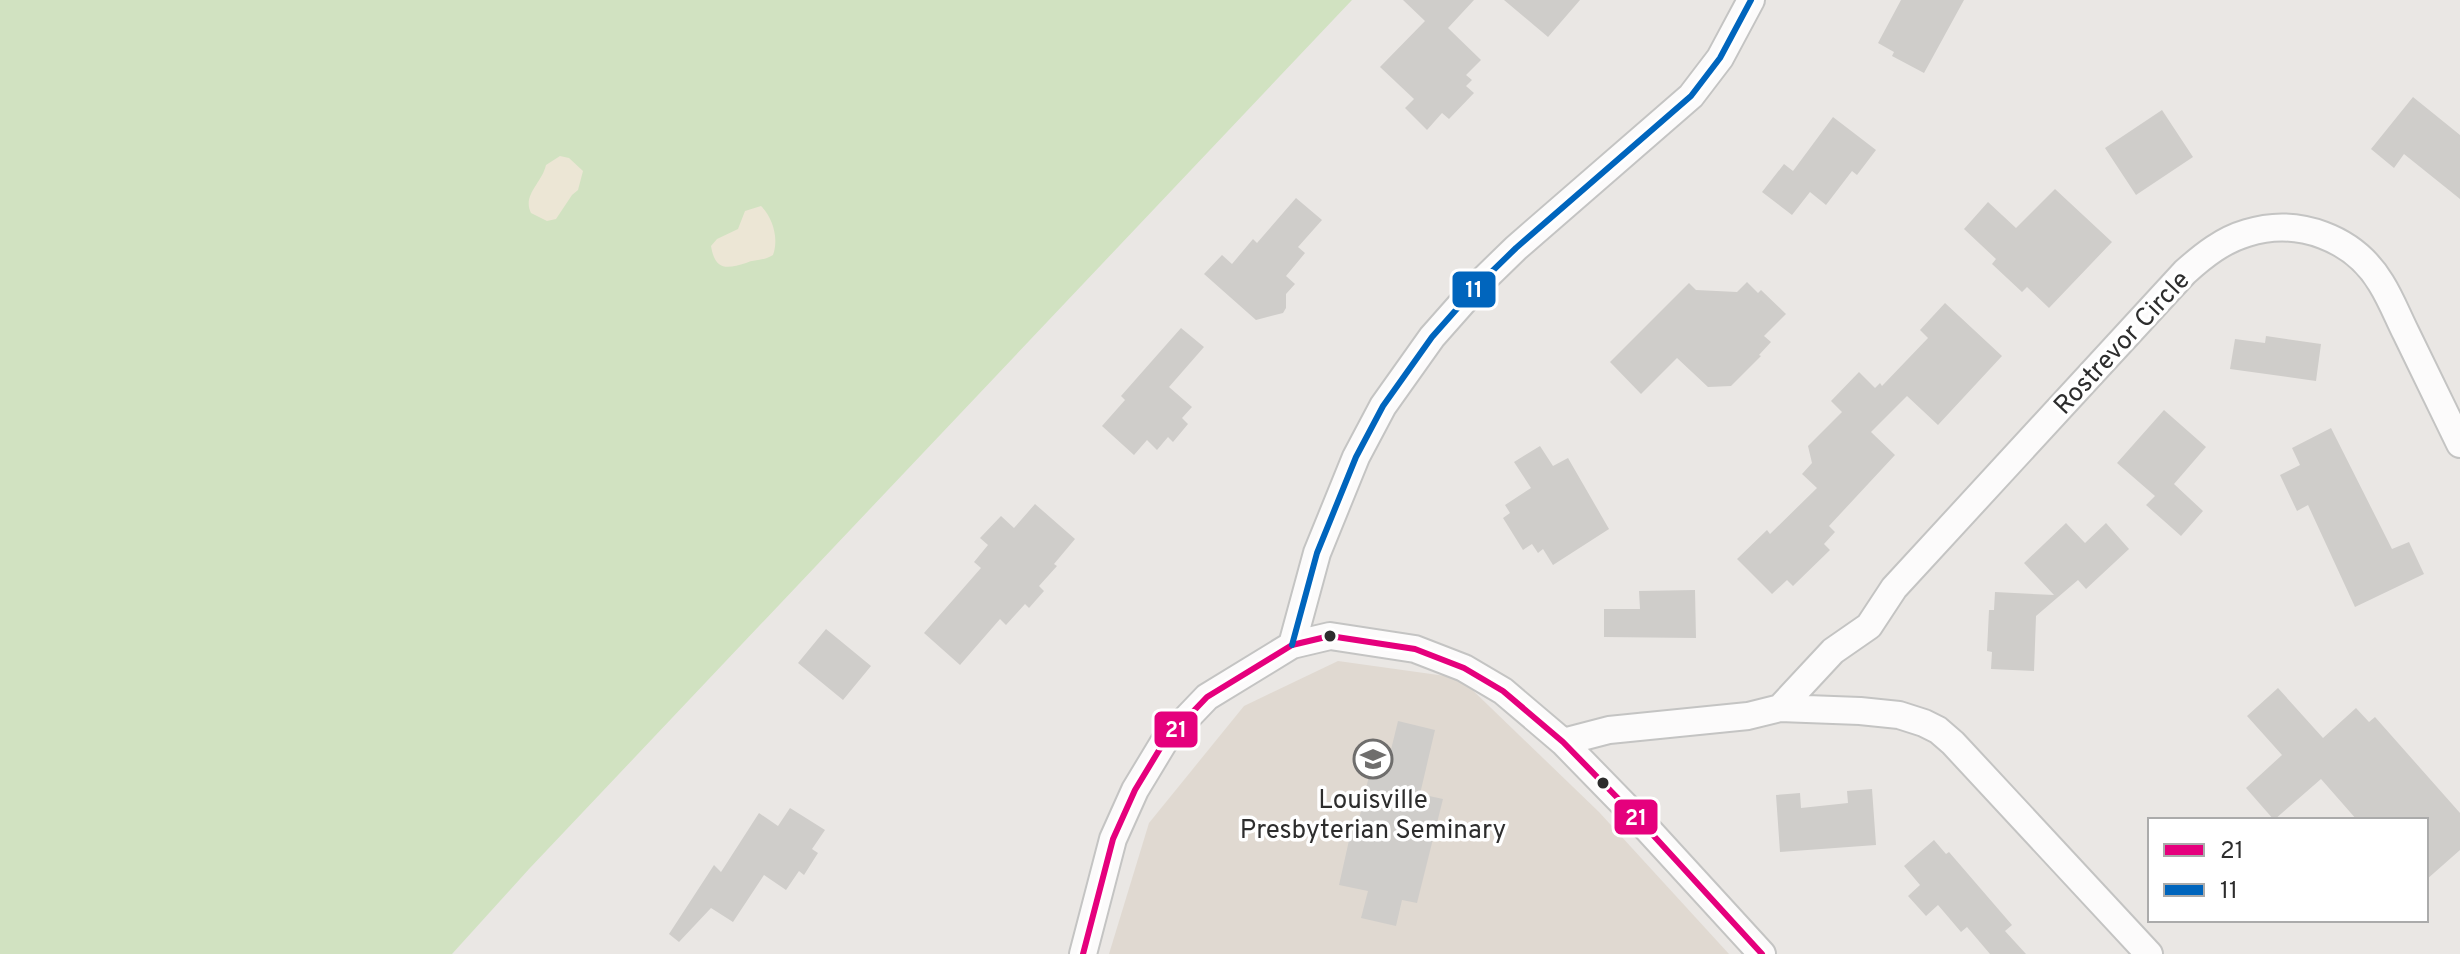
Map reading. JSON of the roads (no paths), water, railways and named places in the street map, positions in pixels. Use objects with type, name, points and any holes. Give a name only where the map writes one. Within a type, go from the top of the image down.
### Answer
[{"type":"street","points":[[1292,645],[1317,553],[1356,457],[1391,395],[1432,337],[1516,248],[1691,96],[1720,58],[1751,0]]},
{"type":"street","name":"Rostrevor Circle","points":[[1780,708],[1833,651],[1869,626],[1894,588],[2185,272],[2218,246],[2247,233],[2284,227],[2304,229],[2337,241],[2360,257],[2381,282],[2460,444]]},
{"type":"street","points":[[1083,954],[1113,839],[1151,761],[1184,718],[1207,697],[1292,645],[1330,636],[1415,649],[1464,668],[1503,691],[1563,742],[1762,954]]},
{"type":"street","points":[[1563,742],[1609,730],[1748,716],[1780,708],[1899,715],[1938,730],[2149,954]]},
{"type":"place","name":"Louisville Presbyterian Seminary","points":[[1373,759]]}]
